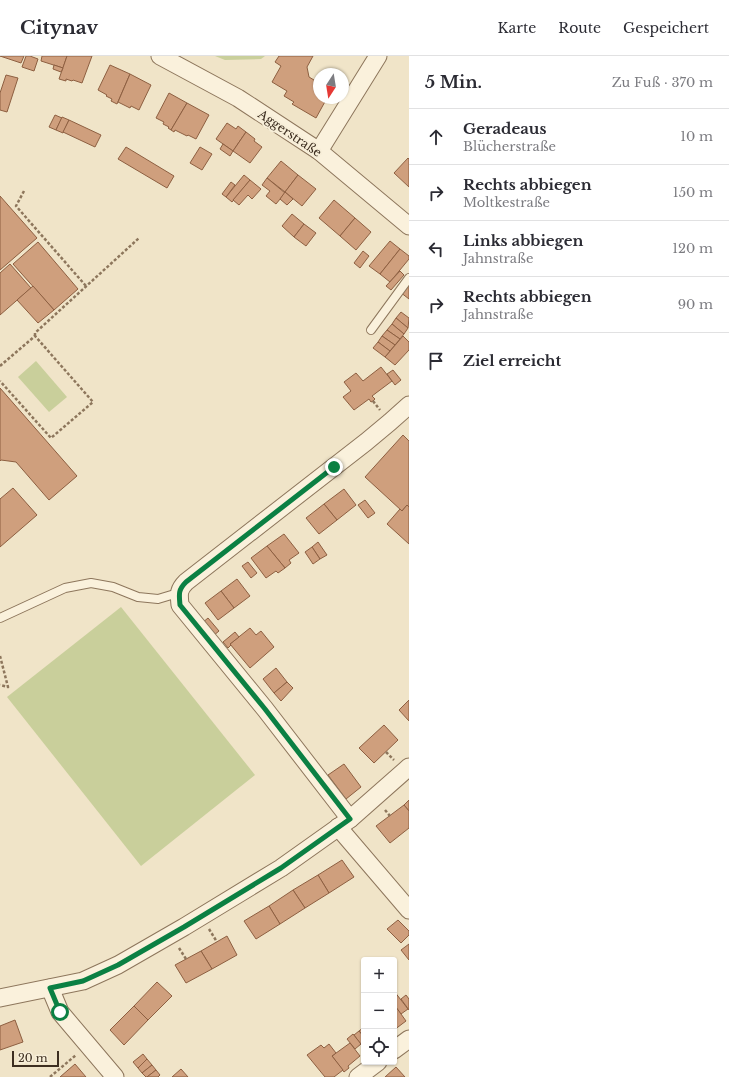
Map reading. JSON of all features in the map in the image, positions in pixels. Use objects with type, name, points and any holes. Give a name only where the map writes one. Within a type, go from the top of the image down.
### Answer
[{"type":"street","name":"Aggerstraße","points":[[160,56],[238,98],[319,151],[409,226]]},
{"type":"street","points":[[319,151],[378,56]]},
{"type":"street","points":[[409,404],[366,442],[186,582],[178,592],[180,605],[265,709],[344,823],[409,910]]},
{"type":"street","points":[[0,998],[83,981],[118,965],[281,868],[344,823],[409,767]]},
{"type":"street","points":[[50,988],[60,1012],[115,1077]]},
{"type":"street","points":[[397,1048],[409,1039]]},
{"type":"street","points":[[358,1077],[374,1065]]},
{"type":"lane","points":[[371,330],[409,278]]},
{"type":"lane","points":[[0,618],[65,588],[91,583],[113,587],[138,597],[158,598],[178,592]]},
{"type":"path","points":[[24,191],[16,206],[86,286]]},
{"type":"path","points":[[0,366],[35,336],[35,333],[139,238]]},
{"type":"path","points":[[0,381],[51,438],[93,402],[35,336]]},
{"type":"path","points":[[0,656],[8,687],[0,685]]},
{"type":"path","points":[[50,1077],[89,1045]]},
{"type":"green space","points":[[215,56],[265,56],[261,59],[225,60]]},
{"type":"green space","points":[[36,361],[67,397],[49,412],[18,377]]},
{"type":"green space","points":[[121,607],[255,775],[141,866],[7,697]]},
{"type":"building","points":[[0,56],[24,56],[21,63]]},
{"type":"building","points":[[26,56],[38,59],[34,71],[22,67]]},
{"type":"building","points":[[42,56],[67,56],[63,68],[41,61]]},
{"type":"building","points":[[67,56],[92,56],[82,83],[73,80],[66,79],[66,81],[59,79]]},
{"type":"building","points":[[279,56],[313,56],[307,67],[309,77],[313,79],[313,104],[324,104],[316,118],[292,104],[294,102],[284,96],[287,91],[272,82],[281,66],[275,62]]},
{"type":"building","points":[[54,65],[63,68],[61,72],[53,69]]},
{"type":"building","points":[[110,65],[130,74],[117,104],[111,101],[112,99],[106,96],[107,95],[98,90]]},
{"type":"building","points":[[130,74],[151,85],[139,110],[131,106],[130,108],[118,102]]},
{"type":"building","points":[[6,75],[18,78],[7,112],[0,110],[0,93]]},
{"type":"building","points":[[169,93],[187,103],[171,130],[163,124],[164,122],[156,118]]},
{"type":"building","points":[[187,103],[209,115],[196,139],[175,130],[174,132],[171,130]]},
{"type":"building","points":[[55,115],[62,118],[56,130],[49,127]]},
{"type":"building","points":[[62,117],[69,120],[63,133],[56,130]]},
{"type":"building","points":[[69,120],[101,135],[95,147],[63,132]]},
{"type":"building","points":[[227,123],[236,129],[238,126],[246,132],[233,151],[216,139]]},
{"type":"building","points":[[246,132],[262,147],[250,163],[233,151]]},
{"type":"building","points":[[223,144],[233,151],[230,156],[220,149]]},
{"type":"building","points":[[126,147],[174,176],[167,188],[118,159]]},
{"type":"building","points":[[200,147],[212,154],[202,170],[190,163]]},
{"type":"building","points":[[408,158],[409,159],[409,187],[394,173]]},
{"type":"building","points":[[281,161],[298,175],[285,192],[267,178]]},
{"type":"building","points":[[244,175],[250,180],[232,202],[226,197]]},
{"type":"building","points":[[298,175],[316,189],[302,206],[285,192]]},
{"type":"building","points":[[267,178],[285,193],[276,204],[266,196],[270,191],[262,185]]},
{"type":"building","points":[[250,180],[261,189],[252,199],[248,195],[239,205],[233,200]]},
{"type":"building","points":[[231,182],[235,185],[226,197],[222,194]]},
{"type":"building","points":[[285,192],[293,199],[287,205],[280,199]]},
{"type":"building","points":[[0,196],[37,238],[0,270]]},
{"type":"building","points":[[334,200],[355,218],[340,236],[319,218]]},
{"type":"building","points":[[292,214],[304,224],[294,237],[282,226]]},
{"type":"building","points":[[355,218],[371,232],[356,250],[340,236]]},
{"type":"building","points":[[304,224],[316,233],[306,246],[294,237]]},
{"type":"building","points":[[390,241],[400,249],[380,274],[369,266]]},
{"type":"building","points":[[38,242],[78,289],[54,310],[13,264]]},
{"type":"building","points":[[400,249],[409,256],[409,259],[390,282],[380,274]]},
{"type":"building","points":[[363,251],[369,256],[360,268],[354,263]]},
{"type":"building","points":[[10,264],[31,288],[0,315],[0,273]]},
{"type":"building","points":[[400,271],[404,275],[391,290],[386,286]]},
{"type":"building","points":[[409,281],[409,299],[400,292]]},
{"type":"building","points":[[33,286],[54,310],[38,323],[17,300]]},
{"type":"building","points":[[401,312],[409,318],[408,328],[396,318]]},
{"type":"building","points":[[396,318],[408,328],[404,334],[392,324]]},
{"type":"building","points":[[392,324],[404,334],[400,339],[387,330]]},
{"type":"building","points":[[387,330],[400,339],[395,345],[382,336]]},
{"type":"building","points":[[382,336],[395,345],[390,351],[378,342]]},
{"type":"building","points":[[403,336],[409,342],[409,350],[395,365],[385,357]]},
{"type":"building","points":[[378,342],[390,351],[385,357],[373,348]]},
{"type":"building","points":[[381,367],[392,381],[372,396],[375,399],[373,401],[371,402],[369,399],[354,410],[343,397],[351,391],[344,382],[356,373],[363,381]]},
{"type":"building","points":[[393,370],[401,380],[395,385],[387,374]]},
{"type":"building","points":[[0,388],[77,476],[49,500],[16,462],[0,461]]},
{"type":"building","points":[[403,435],[409,441],[409,507],[407,505],[402,511],[365,477]]},
{"type":"building","points":[[13,488],[37,515],[0,547],[0,499]]},
{"type":"building","points":[[344,489],[356,505],[337,520],[324,504]]},
{"type":"building","points":[[365,500],[375,513],[368,518],[358,505]]},
{"type":"building","points":[[324,504],[337,520],[319,534],[306,518]]},
{"type":"building","points":[[407,505],[409,507],[409,544],[387,524],[400,509],[402,511]]},
{"type":"building","points":[[284,534],[299,553],[289,560],[291,563],[285,568],[267,546]]},
{"type":"building","points":[[318,542],[327,555],[320,559],[312,547]]},
{"type":"building","points":[[267,546],[285,568],[278,573],[276,571],[266,578],[251,558]]},
{"type":"building","points":[[312,547],[320,559],[313,564],[305,552]]},
{"type":"building","points":[[248,562],[257,573],[251,578],[242,566]]},
{"type":"building","points":[[237,579],[250,596],[234,608],[221,591]]},
{"type":"building","points":[[221,591],[234,608],[218,620],[205,603]]},
{"type":"building","points":[[208,618],[219,631],[213,636],[202,623]]},
{"type":"building","points":[[250,628],[256,635],[261,631],[274,647],[250,668],[230,644]]},
{"type":"building","points":[[235,632],[239,637],[230,644],[231,645],[228,648],[223,642]]},
{"type":"building","points":[[276,668],[287,682],[274,693],[263,679]]},
{"type":"building","points":[[287,682],[293,688],[281,701],[274,693]]},
{"type":"building","points":[[409,700],[409,721],[399,710]]},
{"type":"building","points":[[384,725],[398,740],[374,763],[359,748]]},
{"type":"building","points":[[344,764],[361,787],[346,799],[328,775]]},
{"type":"building","points":[[409,800],[409,811],[404,805]]},
{"type":"building","points":[[404,805],[409,811],[409,828],[390,843],[376,826]]},
{"type":"building","points":[[342,860],[354,877],[329,893],[318,875]]},
{"type":"building","points":[[318,875],[329,893],[305,908],[293,890]]},
{"type":"building","points":[[293,890],[305,908],[280,924],[269,906]]},
{"type":"building","points":[[269,906],[280,924],[256,939],[244,921]]},
{"type":"building","points":[[398,920],[409,931],[409,935],[401,943],[387,929]]},
{"type":"building","points":[[227,936],[237,955],[212,969],[201,951]]},
{"type":"building","points":[[409,944],[409,960],[401,950]]},
{"type":"building","points":[[201,951],[212,969],[186,983],[175,965]]},
{"type":"building","points":[[157,982],[172,996],[148,1020],[134,1006]]},
{"type":"building","points":[[397,995],[408,1009],[401,1014],[397,1009]]},
{"type":"building","points":[[406,995],[409,999],[409,1010],[401,999]]},
{"type":"building","points":[[134,1006],[148,1020],[124,1045],[110,1030]]},
{"type":"building","points":[[397,1008],[406,1021],[397,1028]]},
{"type":"building","points":[[15,1020],[23,1042],[0,1050],[0,1026]]},
{"type":"building","points":[[359,1031],[361,1033],[361,1045],[354,1035]]},
{"type":"building","points":[[353,1034],[361,1044],[355,1049],[347,1039]]},
{"type":"building","points":[[350,1043],[360,1056],[348,1066],[349,1068],[344,1072],[332,1056]]},
{"type":"building","points":[[329,1044],[336,1053],[332,1056],[343,1070],[334,1077],[325,1077],[307,1055],[321,1045],[324,1048]]},
{"type":"building","points":[[143,1054],[147,1059],[138,1068],[133,1062]]},
{"type":"building","points":[[147,1059],[152,1065],[142,1073],[138,1068]]},
{"type":"building","points":[[75,1064],[86,1077],[60,1077]]},
{"type":"building","points":[[152,1065],[156,1070],[146,1077],[142,1073]]},
{"type":"building","points":[[396,1067],[405,1077],[385,1077]]},
{"type":"building","points":[[181,1069],[188,1077],[172,1077]]},
{"type":"building","points":[[156,1070],[160,1075],[158,1077],[147,1077]]},
{"type":"route","points":[[60,1012],[50,988],[83,981],[118,965],[281,868],[350,819],[265,709],[180,605],[178,592],[186,582],[334,467]]}]
